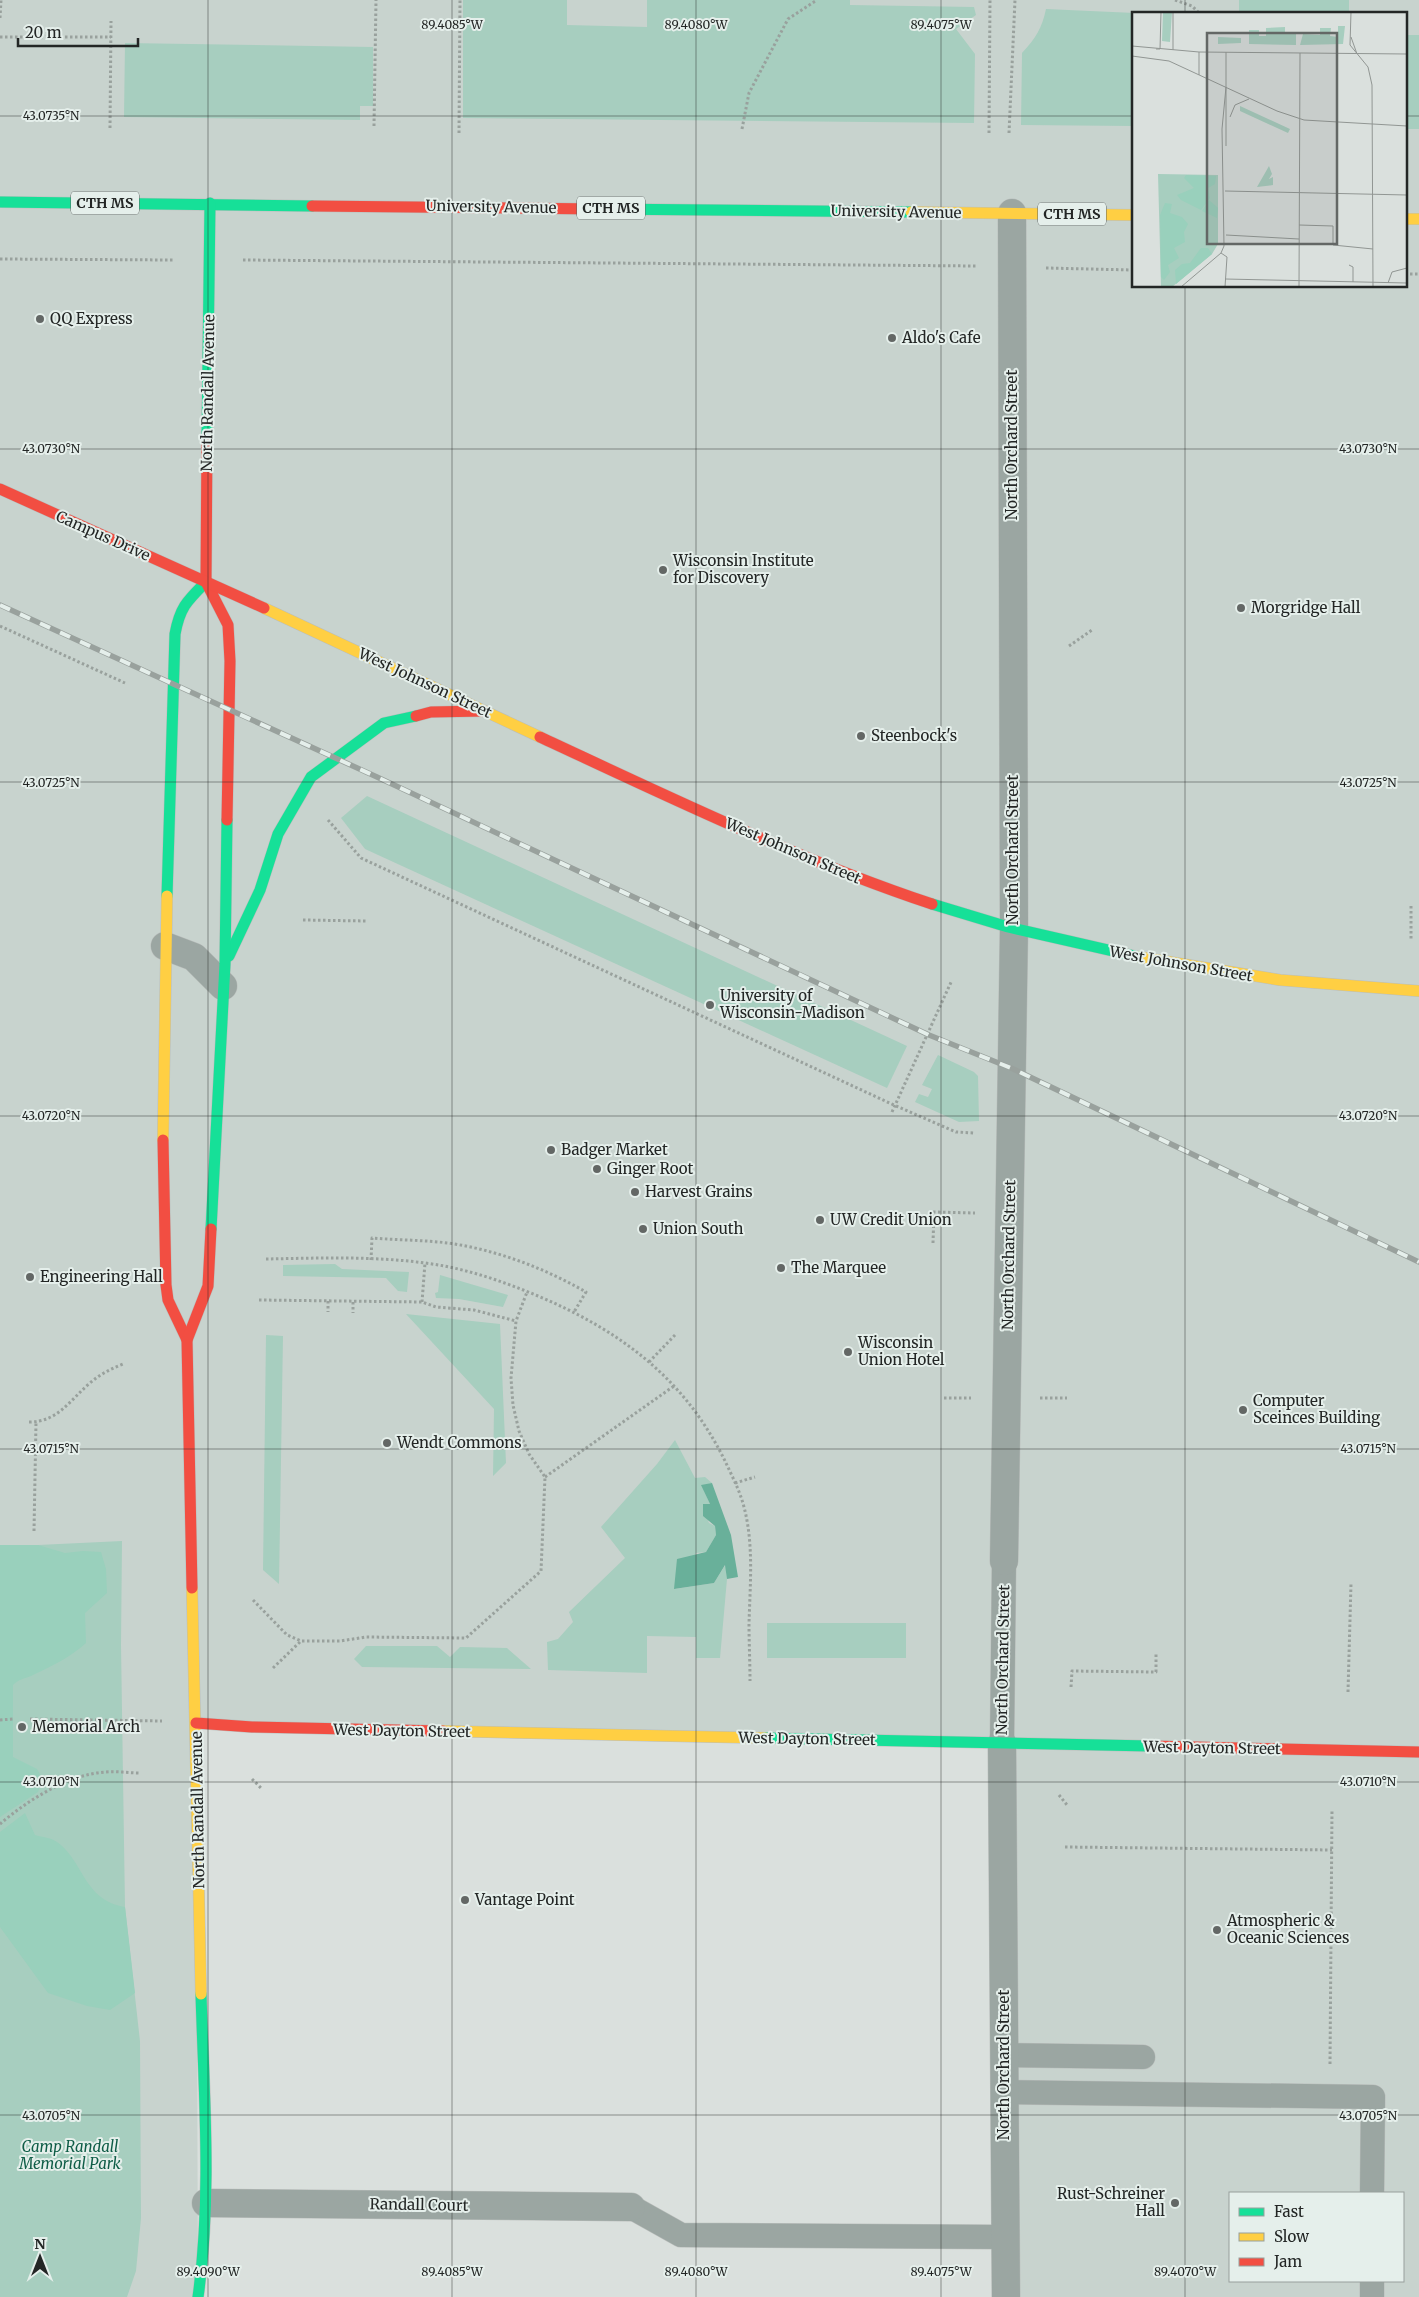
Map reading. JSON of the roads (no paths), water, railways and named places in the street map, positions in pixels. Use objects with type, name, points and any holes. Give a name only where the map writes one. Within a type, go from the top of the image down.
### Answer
[{"type":"main road","name":"University Avenue","points":[[0,202],[1132,215]]},
{"type":"main road","name":"North Randall Avenue","points":[[206,582],[210,203]]},
{"type":"main road","points":[[1406,219],[1419,219]]},
{"type":"main road","name":"Campus Drive","points":[[0,489],[206,582]]},
{"type":"main road","points":[[206,582],[224,612],[230,638],[224,975],[208,1286],[187,1340],[168,1300],[166,1285],[163,1137],[165,946],[173,744],[175,634],[178,614],[185,602],[206,582]]},
{"type":"main road","name":"West Johnson Street","points":[[206,582],[280,614],[765,842],[872,884],[964,915],[1066,942],[1203,970],[1304,983],[1419,991]]},
{"type":"main road","points":[[224,975],[260,890],[278,834],[288,814],[312,777],[334,758],[384,723],[431,712],[484,711]]},
{"type":"main road","name":"North Randall Avenue","points":[[187,1340],[206,2203],[205,2247],[198,2297]]},
{"type":"main road","name":"West Dayton Street","points":[[196,1723],[272,1728],[1419,1752]]},
{"type":"street","name":"North Orchard Street","points":[[1004,1562],[1014,928],[1012,213]]},
{"type":"street","points":[[165,946],[194,957],[224,975]]},
{"type":"street","name":"North Orchard Street","points":[[1002,1743],[1006,2297]]},
{"type":"street","name":"Randall Court","points":[[206,2203],[632,2207]]},
{"type":"lane","name":"North Orchard Street","points":[[1002,1743],[1004,1562]]},
{"type":"lane","points":[[1004,2055],[1143,2057]]},
{"type":"lane","points":[[1004,2092],[1373,2097],[1372,2192]]},
{"type":"lane","points":[[632,2207],[681,2235],[1005,2237]]},
{"type":"lane","points":[[1372,2282],[1372,2297]]},
{"type":"railway","points":[[0,605],[377,777],[929,1035],[1011,1068],[1419,1262]]},
{"type":"place","name":"QQ Express","points":[[40,319]]},
{"type":"place","name":"Aldo's Cafe","points":[[892,338]]},
{"type":"place","name":"Wisconsin Institute for Discovery","points":[[663,570]]},
{"type":"place","name":"Morgridge Hall","points":[[1241,608]]},
{"type":"place","name":"Steenbock's","points":[[861,736]]},
{"type":"place","name":"University of Wisconsin-Madison","points":[[710,1005]]},
{"type":"place","name":"Badger Market","points":[[551,1150]]},
{"type":"place","name":"Ginger Root","points":[[597,1169]]},
{"type":"place","name":"Harvest Grains","points":[[635,1192]]},
{"type":"place","name":"UW Credit Union","points":[[820,1220]]},
{"type":"place","name":"Union South","points":[[643,1229]]},
{"type":"place","name":"The Marquee","points":[[781,1268]]},
{"type":"place","name":"Engineering Hall","points":[[30,1277]]},
{"type":"place","name":"Wisconsin Union Hotel","points":[[848,1352]]},
{"type":"place","name":"Computer Sceinces Building","points":[[1243,1410]]},
{"type":"place","name":"Wendt Commons","points":[[387,1443]]},
{"type":"place","name":"Memorial Arch","points":[[22,1727]]},
{"type":"place","name":"Vantage Point","points":[[465,1900]]},
{"type":"place","name":"Atmospheric & Oceanic Sciences","points":[[1217,1930]]},
{"type":"place","name":"Rust-Schreiner Hall","points":[[1175,2203]]},
{"type":"park label","name":"Camp Randall Memorial Park","points":[[70,2156]]}]
